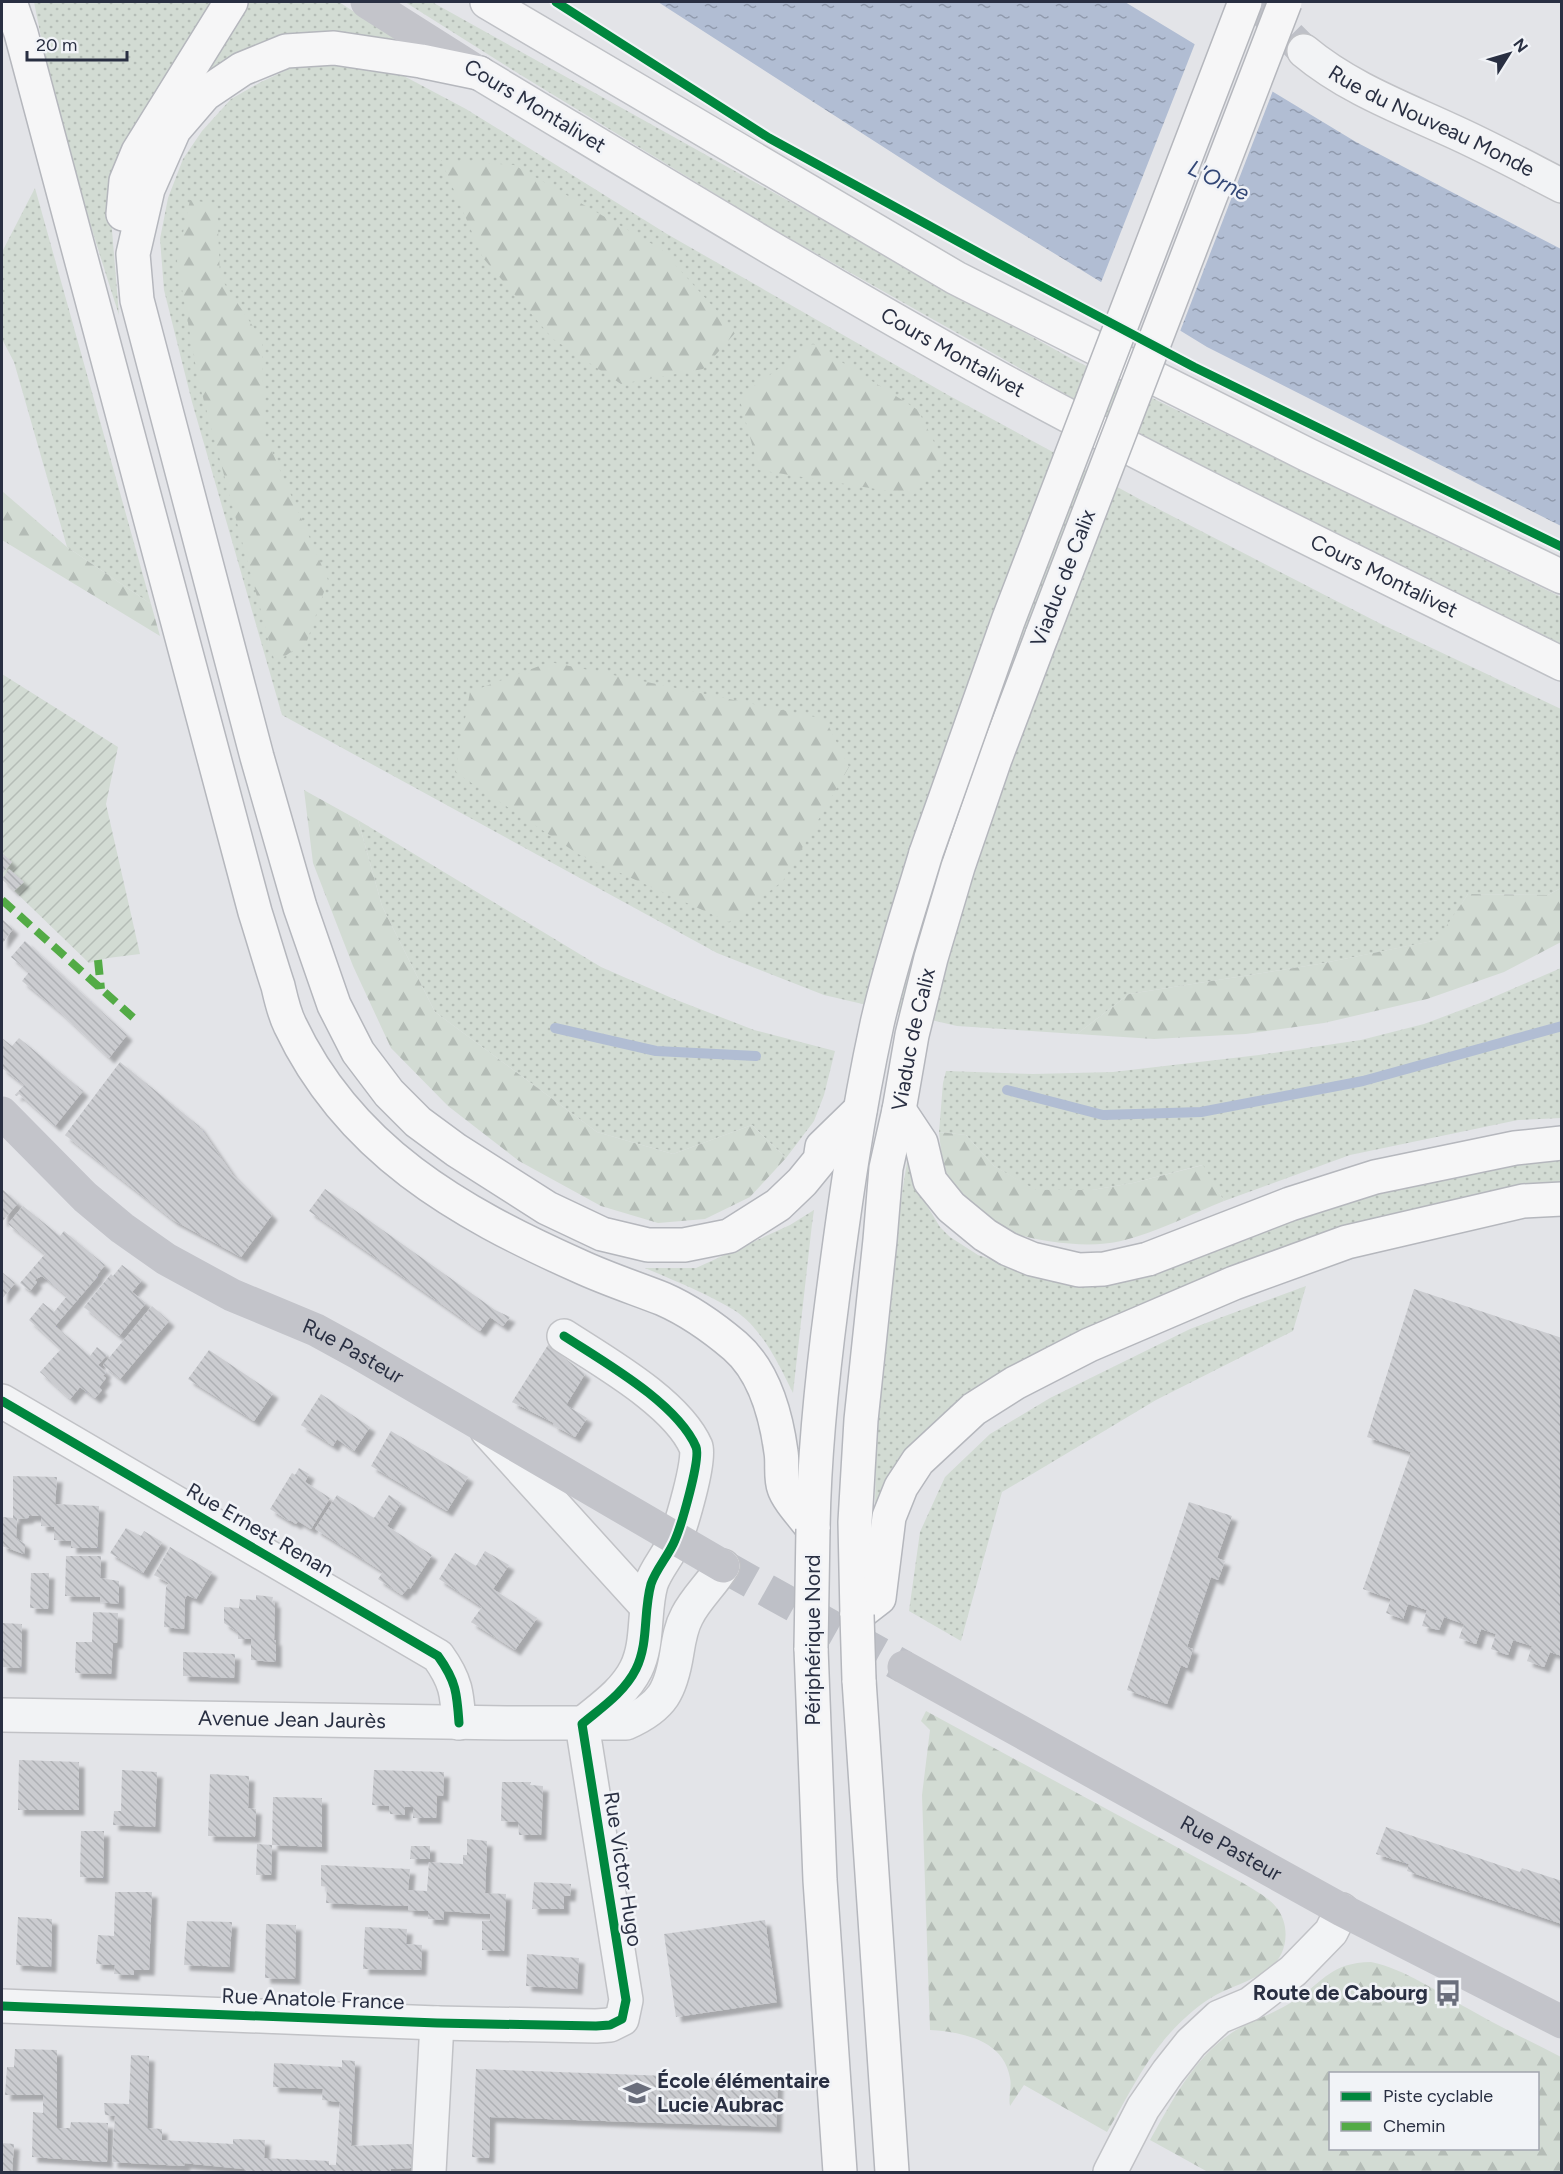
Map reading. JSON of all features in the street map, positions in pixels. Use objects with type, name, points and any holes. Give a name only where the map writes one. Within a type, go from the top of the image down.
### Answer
[{"type":"main road","points":[[10,2],[20,17],[255,912],[289,1024],[321,1078],[356,1124],[388,1155],[434,1190],[523,1242],[611,1281],[666,1300],[701,1321],[750,1360],[762,1381],[774,1416],[781,1453],[784,1488],[813,1529]]},
{"type":"main road","points":[[231,2],[138,152],[126,181],[122,217],[133,254],[137,300],[257,756],[300,907],[334,1005],[358,1052],[389,1092],[418,1122],[456,1150],[547,1208],[602,1234],[648,1245],[684,1245],[729,1236],[778,1205],[802,1182],[820,1160],[822,1147],[861,1110]]},
{"type":"main road","name":"Cours Montalivet","points":[[367,2],[479,73],[858,300],[990,373],[1257,513],[1562,664]]},
{"type":"main road","points":[[487,2],[956,278],[1298,450],[1562,577]]},
{"type":"main road","name":"Viaduc de Calix","points":[[861,1110],[877,1024],[897,947],[964,741],[1245,2]]},
{"type":"main road","name":"Viaduc de Calix","points":[[886,1168],[912,1035],[931,958],[958,867],[995,759],[1285,2]]},
{"type":"main road","points":[[133,254],[148,189],[174,130],[205,94],[242,69],[286,51],[334,48],[421,61],[479,73]]},
{"type":"main road","name":"Périphérique Nord","points":[[840,2172],[820,1880],[811,1648],[813,1493],[822,1378],[852,1156],[861,1110]]},
{"type":"main road","points":[[899,1110],[921,1143],[930,1181],[951,1207],[985,1235],[1008,1249],[1032,1259],[1079,1270],[1104,1269],[1148,1259],[1290,1204],[1375,1178],[1506,1149],[1562,1143]]},
{"type":"main road","name":"Rue Pasteur","points":[[2,1113],[86,1197],[122,1228],[166,1259],[232,1295],[316,1330],[358,1353],[723,1566]]},
{"type":"main road","name":"Périphérique Nord","points":[[886,1168],[861,1420],[855,1521],[858,1680],[892,2172]]},
{"type":"main road","points":[[857,1615],[879,1598],[889,1518],[901,1487],[918,1461],[974,1409],[1015,1383],[1089,1345],[1234,1283],[1347,1242],[1523,1201],[1562,1199]]},
{"type":"main road","name":"Rue Pasteur","points":[[904,1667],[1342,1910],[1562,2022]]},
{"type":"street","name":"Rue du Nouveau Monde","points":[[1304,51],[1325,69],[1349,83],[1467,138],[1562,186]]},
{"type":"street","points":[[564,1336],[629,1379],[666,1409],[686,1431],[697,1449],[696,1464],[675,1540],[652,1582],[646,1606],[645,1645],[635,1671],[617,1695],[582,1724]]},
{"type":"street","name":"Rue Ernest Renan","points":[[2,1401],[438,1656],[456,1687],[459,1723]]},
{"type":"street","points":[[484,1428],[646,1606]]},
{"type":"street","name":"Avenue Jean Jaurès","points":[[2,1715],[459,1723],[626,1723],[641,1717],[665,1693],[673,1679],[680,1634],[687,1615],[723,1566]]},
{"type":"street","name":"Rue Victor Hugo","points":[[582,1724],[626,2000],[622,2019]]},
{"type":"street","points":[[1110,2172],[1143,2109],[1167,2072],[1191,2043],[1219,2017],[1250,2004],[1293,1971],[1331,1932],[1342,1910]]},
{"type":"street","name":"Rue Anatole France","points":[[2,2006],[436,2023],[596,2026],[610,2025],[622,2019]]},
{"type":"street","points":[[429,2172],[436,2023]]},
{"type":"green space","points":[[34,2],[220,2],[111,218],[119,315],[72,160],[51,81]]},
{"type":"green space","points":[[243,2],[339,2],[405,45],[334,36],[164,128]]},
{"type":"green space","points":[[405,2],[432,2],[1072,359],[1561,597],[1561,648],[1138,435],[771,228]]},
{"type":"green space","points":[[324,63],[402,75],[466,109],[667,234],[948,395],[1143,501],[1381,624],[1561,709],[1561,888],[1548,895],[1468,894],[1438,940],[1319,964],[1129,994],[1077,1034],[957,1026],[824,995],[717,953],[282,715],[192,402],[164,290],[160,239],[168,198],[183,159],[202,131],[231,99],[291,68]]},
{"type":"green space","points":[[441,160],[514,165],[661,249],[736,332],[703,369],[621,384],[553,339],[483,258]]},
{"type":"green space","points":[[35,188],[151,604],[67,547],[14,362],[2,339],[2,252]]},
{"type":"green space","points":[[190,200],[217,204],[220,277],[262,340],[264,433],[328,580],[307,641],[275,663],[198,379],[177,261]]},
{"type":"green space","points":[[813,344],[918,410],[944,462],[913,495],[759,470],[739,397]]},
{"type":"green space","points":[[2,491],[67,547],[151,604],[160,636],[2,540]]},
{"type":"green space","points":[[550,662],[825,719],[849,767],[783,881],[729,922],[578,854],[455,772],[470,692]]},
{"type":"green space","points":[[2,674],[118,747],[106,804],[140,954],[89,963],[2,879]]},
{"type":"green space","points":[[304,790],[358,820],[382,906],[435,1012],[597,1132],[673,1154],[752,1125],[786,1158],[750,1197],[705,1219],[658,1223],[601,1206],[519,1161],[448,1106],[391,1048],[353,966],[313,863]]},
{"type":"green space","points":[[358,820],[601,967],[754,1030],[835,1051],[824,1095],[814,1121],[786,1158],[752,1125],[673,1154],[597,1132],[435,1012],[382,906]]},
{"type":"green space","points":[[1561,888],[1561,942],[1504,972],[1427,999],[1324,1023],[1246,1034],[1154,1039],[1077,1034],[1129,994],[1319,964],[1437,940],[1468,894],[1548,895]]},
{"type":"green space","points":[[1561,968],[1561,1118],[1518,1120],[1350,1155],[1224,1201],[1202,1165],[1133,1183],[1092,1190],[1036,1191],[994,1166],[966,1135],[939,1132],[946,1071],[1033,1074],[1113,1072],[1259,1055],[1361,1040],[1424,1024]]},
{"type":"green space","points":[[939,1132],[966,1135],[994,1166],[1036,1190],[1092,1190],[1133,1183],[1203,1165],[1224,1201],[1160,1228],[1121,1241],[1078,1244],[1031,1238],[997,1227],[975,1211],[956,1192],[944,1167]]},
{"type":"green space","points":[[911,1140],[919,1185],[926,1204],[940,1227],[950,1237],[978,1255],[1031,1273],[1357,1192],[1561,1155],[1561,1187],[1518,1192],[977,1389],[874,1554],[877,1415],[889,1289]]},
{"type":"green space","points":[[814,1210],[793,1393],[761,1336],[744,1318],[712,1298],[645,1268],[696,1268],[790,1225]]},
{"type":"green space","points":[[1306,1286],[1293,1331],[1156,1400],[1002,1492],[961,1641],[909,1611],[920,1532],[945,1477],[990,1434],[1050,1398],[1190,1329]]},
{"type":"green space","points":[[926,1711],[1243,1883],[1269,1900],[1281,1914],[1285,1939],[1281,1955],[1276,1962],[1256,1977],[1209,1999],[1180,2023],[1152,2055],[1107,2132],[1024,2085],[1010,2106],[1010,2078],[1006,2065],[999,2055],[980,2040],[955,2033],[930,2030],[922,1795],[930,1730],[921,1721]]},
{"type":"green space","points":[[1371,1962],[1408,1975],[1490,2021],[1561,2057],[1561,2172],[1208,2172],[1150,2140],[1184,2082],[1217,2044],[1238,2029],[1287,2005],[1329,1974],[1346,1966]]},
{"type":"water","name":"L'Orne","points":[[658,2],[1125,2],[1356,142],[1561,249],[1561,526],[1207,347],[941,184]]},
{"type":"pier","points":[[1196,41],[1274,88],[1179,334],[1100,285]]},
{"type":"building","points":[[2,853],[12,862],[2,874]]},
{"type":"building","points":[[9,869],[24,882],[14,891],[2,879]]},
{"type":"building","points":[[3,920],[13,929],[2,944],[2,922]]},
{"type":"building","points":[[25,941],[127,1035],[109,1058],[60,1012],[22,981],[29,972],[11,957]]},
{"type":"building","points":[[2,1038],[12,1046],[19,1038],[83,1091],[55,1126],[19,1094],[15,1095],[24,1085],[2,1068]]},
{"type":"building","points":[[120,1062],[199,1126],[232,1174],[272,1215],[241,1257],[173,1220],[65,1135]]},
{"type":"building","points":[[2,1189],[18,1203],[2,1222]]},
{"type":"building","points":[[325,1189],[495,1310],[510,1317],[503,1326],[490,1317],[480,1331],[309,1211]]},
{"type":"building","points":[[23,1206],[60,1236],[64,1231],[105,1265],[55,1326],[90,1356],[97,1347],[107,1355],[98,1365],[106,1372],[103,1376],[106,1378],[99,1387],[102,1390],[95,1398],[80,1387],[70,1399],[40,1372],[61,1349],[29,1320],[43,1303],[54,1312],[67,1296],[42,1276],[34,1280],[37,1282],[30,1291],[20,1283],[45,1254],[8,1224]]},
{"type":"building","points":[[122,1265],[142,1280],[132,1292],[146,1303],[119,1336],[84,1307],[111,1274],[113,1276]]},
{"type":"building","points":[[2,1272],[15,1283],[2,1299]]},
{"type":"building","points":[[1414,1289],[1562,1338],[1562,1656],[1550,1652],[1544,1667],[1527,1661],[1532,1646],[1513,1640],[1508,1655],[1491,1649],[1496,1634],[1481,1629],[1476,1644],[1459,1638],[1464,1624],[1444,1617],[1439,1630],[1422,1626],[1427,1610],[1408,1604],[1403,1619],[1386,1613],[1391,1599],[1363,1589],[1411,1452],[1367,1437]]},
{"type":"building","points":[[152,1306],[169,1321],[120,1379],[103,1365]]},
{"type":"building","points":[[548,1345],[585,1374],[566,1405],[587,1418],[575,1437],[553,1425],[554,1423],[512,1402]]},
{"type":"building","points":[[209,1350],[273,1393],[254,1421],[188,1379]]},
{"type":"building","points":[[321,1394],[370,1427],[354,1451],[337,1439],[333,1446],[301,1425]]},
{"type":"building","points":[[391,1431],[468,1477],[447,1511],[371,1466]]},
{"type":"building","points":[[299,1468],[309,1474],[305,1482],[330,1498],[311,1529],[298,1521],[296,1524],[289,1521],[270,1509],[292,1473],[295,1475]]},
{"type":"building","points":[[13,1476],[57,1477],[55,1504],[99,1506],[97,1548],[71,1548],[71,1541],[54,1540],[54,1527],[41,1526],[41,1516],[17,1519],[16,1538],[25,1544],[24,1554],[2,1546],[2,1517],[13,1518]]},
{"type":"building","points":[[337,1495],[374,1518],[389,1495],[401,1503],[387,1526],[432,1555],[410,1589],[408,1588],[402,1595],[378,1579],[383,1572],[315,1529]]},
{"type":"building","points":[[1189,1502],[1232,1516],[1217,1558],[1225,1561],[1218,1580],[1211,1577],[1187,1647],[1193,1649],[1187,1668],[1181,1665],[1167,1704],[1127,1690]]},
{"type":"building","points":[[126,1528],[141,1536],[144,1531],[162,1542],[143,1573],[110,1553]]},
{"type":"building","points":[[170,1547],[212,1572],[196,1599],[187,1595],[185,1599],[184,1629],[164,1627],[166,1587],[169,1583],[154,1575]]},
{"type":"building","points":[[485,1551],[509,1565],[493,1589],[537,1618],[515,1650],[471,1622],[482,1607],[439,1579],[455,1553],[476,1566]]},
{"type":"building","points":[[66,1556],[101,1556],[100,1578],[119,1581],[119,1604],[100,1602],[100,1597],[65,1596]]},
{"type":"building","points":[[31,1573],[49,1573],[48,1609],[30,1608]]},
{"type":"building","points":[[256,1595],[273,1597],[272,1602],[275,1602],[276,1662],[251,1660],[251,1639],[238,1639],[238,1632],[224,1623],[224,1607],[239,1608],[240,1599],[256,1600]]},
{"type":"building","points":[[93,1612],[118,1613],[117,1643],[113,1643],[111,1674],[75,1673],[76,1642],[92,1642]]},
{"type":"building","points":[[2,1623],[22,1624],[21,1668],[2,1667]]},
{"type":"building","points":[[183,1652],[235,1654],[234,1678],[183,1676]]},
{"type":"building","points":[[19,1760],[79,1762],[79,1810],[18,1810]]},
{"type":"building","points":[[122,1770],[157,1772],[155,1827],[113,1825],[114,1811],[121,1811]]},
{"type":"building","points":[[374,1770],[444,1772],[443,1796],[437,1795],[436,1818],[413,1818],[413,1807],[405,1807],[405,1815],[390,1814],[389,1806],[372,1805]]},
{"type":"building","points":[[210,1774],[249,1776],[248,1808],[256,1809],[255,1837],[208,1836]]},
{"type":"building","points":[[502,1782],[531,1782],[530,1785],[543,1786],[541,1835],[519,1835],[518,1822],[501,1821]]},
{"type":"building","points":[[273,1797],[322,1798],[322,1847],[272,1845]]},
{"type":"building","points":[[1386,1827],[1520,1872],[1522,1868],[1562,1881],[1562,1924],[1407,1871],[1409,1864],[1376,1854]]},
{"type":"building","points":[[81,1831],[104,1831],[103,1878],[80,1877]]},
{"type":"building","points":[[467,1839],[487,1841],[485,1893],[506,1894],[504,1951],[482,1950],[482,1921],[490,1921],[490,1914],[444,1911],[443,1920],[428,1919],[428,1911],[408,1910],[408,1906],[326,1903],[327,1887],[321,1886],[321,1865],[410,1869],[408,1890],[427,1891],[429,1862],[463,1864],[463,1855],[467,1855]]},
{"type":"building","points":[[257,1844],[272,1845],[271,1875],[256,1875]]},
{"type":"building","points":[[411,1846],[430,1846],[430,1859],[410,1859]]},
{"type":"building","points":[[534,1882],[571,1884],[570,1896],[564,1896],[564,1909],[532,1909]]},
{"type":"building","points":[[115,1892],[152,1892],[149,1970],[134,1970],[134,1975],[114,1974],[115,1965],[96,1964],[98,1935],[114,1936]]},
{"type":"building","points":[[18,1917],[52,1919],[51,1967],[16,1965]]},
{"type":"building","points":[[765,1920],[777,2002],[676,2017],[664,1934]]},
{"type":"building","points":[[187,1921],[232,1922],[229,1967],[184,1965]]},
{"type":"building","points":[[266,1924],[296,1925],[295,1979],[265,1978]]},
{"type":"building","points":[[365,1927],[407,1929],[406,1944],[422,1945],[421,1970],[363,1969]]},
{"type":"building","points":[[527,1954],[579,1958],[577,1989],[526,1986]]},
{"type":"building","points":[[15,2049],[57,2050],[57,2128],[70,2128],[71,2122],[108,2123],[107,2162],[32,2157],[33,2112],[43,2113],[43,2095],[5,2095],[7,2067],[14,2067]]},
{"type":"building","points":[[131,2055],[149,2056],[147,2128],[162,2129],[162,2140],[233,2144],[233,2139],[265,2140],[264,2158],[329,2161],[329,2165],[336,2165],[340,2102],[322,2100],[323,2089],[273,2087],[274,2063],[342,2067],[342,2060],[355,2061],[351,2146],[412,2144],[411,2168],[391,2169],[391,2172],[244,2172],[244,2169],[185,2163],[184,2166],[112,2162],[115,2116],[105,2115],[104,2103],[129,2104]]},
{"type":"building","points":[[476,2069],[778,2080],[776,2127],[490,2117],[489,2158],[472,2157]]},
{"type":"building","points":[[2,2143],[14,2144],[12,2172],[2,2172]]},
{"type":"waterway","points":[[1007,1090],[1103,1115],[1201,1112],[1363,1081],[1562,1026]]},
{"type":"waterway","points":[[555,1028],[656,1051],[756,1056]]},
{"type":"tunnel","points":[[1255,2],[1304,51]]},
{"type":"tunnel","points":[[723,1566],[904,1667]]},
{"type":"marked path","points":[[2,900],[137,1021]]},
{"type":"marked path","points":[[98,960],[101,989]]},
{"type":"cycle path","points":[[556,2],[769,138],[990,259],[1194,367],[1562,547]]},
{"type":"cycle path","points":[[2,2006],[437,2023],[596,2026],[610,2025],[622,2019],[626,2000],[582,1724],[619,1693],[636,1669],[643,1648],[651,1584],[678,1532],[690,1493],[697,1454],[696,1447],[687,1431],[656,1399],[564,1336]]},
{"type":"cycle path","points":[[2,1401],[438,1656],[449,1673],[454,1688],[459,1723]]},
{"type":"place","name":"Route de Cabourg","points":[[1448,1993]]},
{"type":"place","name":"École élémentaire Lucie Aubrac","points":[[637,2093]]}]
